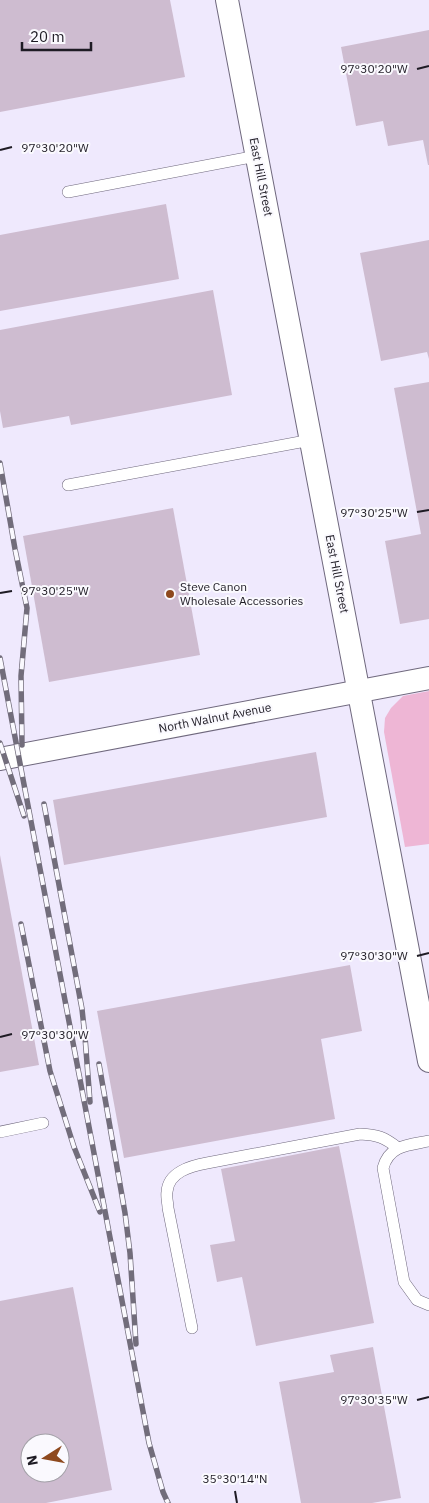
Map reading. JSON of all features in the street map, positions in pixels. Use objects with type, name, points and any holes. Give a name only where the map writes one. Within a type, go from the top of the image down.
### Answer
[{"type":"street","name":"East Hill Street","points":[[227,0],[429,1060]]},
{"type":"street","name":"North Walnut Avenue","points":[[0,759],[429,678]]},
{"type":"lane","points":[[68,192],[257,156]]},
{"type":"lane","points":[[68,485],[311,440]]},
{"type":"lane","points":[[0,1132],[43,1123]]},
{"type":"lane","points":[[192,1328],[168,1208],[167,1190],[172,1180],[181,1171],[207,1163],[360,1134],[380,1136],[398,1148]]},
{"type":"lane","points":[[429,1141],[398,1148],[389,1154],[383,1168],[404,1282],[417,1300],[429,1305]]},
{"type":"shaded area","points":[[429,691],[429,844],[405,847],[384,732],[385,718],[391,708],[403,696]]},
{"type":"building","points":[[0,0],[170,0],[185,77],[0,112]]},
{"type":"building","points":[[429,30],[428,165],[423,140],[388,146],[383,121],[356,126],[341,47]]},
{"type":"building","points":[[166,204],[179,279],[0,311],[0,235]]},
{"type":"building","points":[[429,240],[429,359],[427,352],[381,361],[360,253]]},
{"type":"building","points":[[213,290],[232,395],[71,425],[69,416],[3,428],[0,411],[0,330]]},
{"type":"building","points":[[429,382],[429,619],[400,624],[385,541],[421,534],[394,388]]},
{"type":"building","points":[[173,508],[200,655],[49,682],[23,536]]},
{"type":"building","points":[[316,752],[327,817],[64,865],[53,800]]},
{"type":"building","points":[[0,855],[39,1065],[0,1072]]},
{"type":"building","points":[[350,965],[362,1031],[321,1039],[335,1119],[124,1158],[97,1011]]},
{"type":"building","points":[[339,1146],[374,1323],[256,1346],[242,1277],[217,1282],[210,1245],[235,1241],[221,1169]]},
{"type":"building","points":[[73,1287],[112,1490],[46,1503],[0,1503],[0,1301]]},
{"type":"building","points":[[373,1347],[401,1498],[372,1503],[301,1503],[279,1382],[334,1372],[330,1355]]},
{"type":"railway","points":[[0,463],[27,608],[21,676],[22,745]]},
{"type":"railway","points":[[0,658],[149,1443],[168,1503]]},
{"type":"railway","points":[[0,743],[24,816]]},
{"type":"railway","points":[[44,804],[82,1009],[90,1102]]},
{"type":"railway","points":[[21,924],[50,1071],[74,1147],[100,1212]]},
{"type":"railway","points":[[99,1064],[125,1213],[130,1253],[136,1344]]},
{"type":"place","name":"Steve Canon Wholesale Accessories","points":[[170,594]]}]
